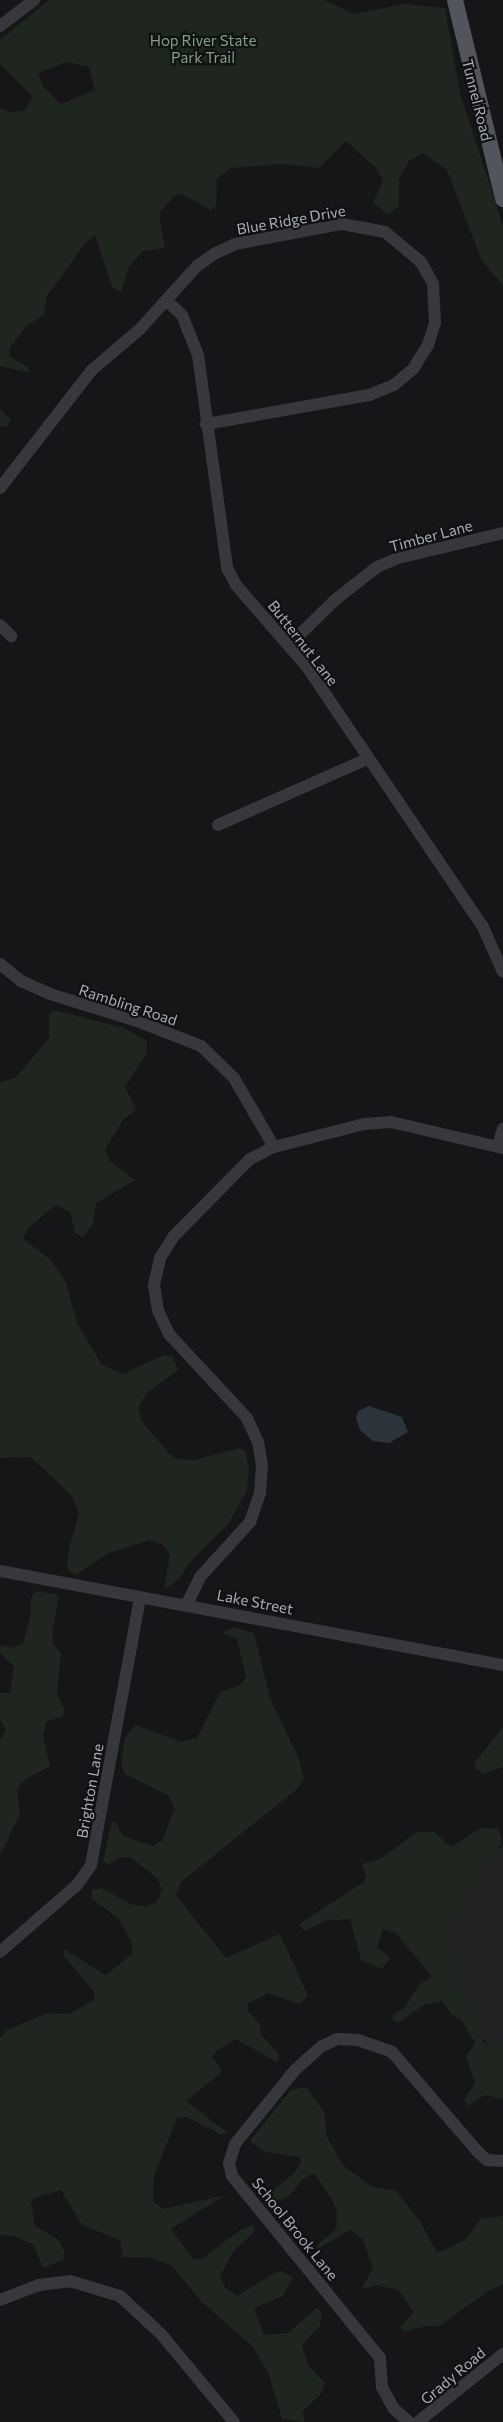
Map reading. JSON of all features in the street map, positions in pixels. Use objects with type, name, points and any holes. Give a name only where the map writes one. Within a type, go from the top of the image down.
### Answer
[{"type":"main road","name":"Tunnel Road","points":[[455,0],[471,79],[503,199]]},
{"type":"street","points":[[0,26],[33,0]]},
{"type":"street","name":"Blue Ridge Drive","points":[[0,488],[92,370],[168,302],[197,266],[235,244],[342,224],[385,232],[405,245],[421,262],[432,284],[435,323],[428,345],[413,369],[394,385],[369,395],[206,424]]},
{"type":"street","name":"Butternut Lane","points":[[168,302],[192,334],[227,568],[236,585],[289,645],[482,925],[503,972]]},
{"type":"street","name":"Timber Lane","points":[[289,645],[335,600],[378,567],[398,558],[503,533]]},
{"type":"street","points":[[0,625],[12,636]]},
{"type":"street","points":[[218,825],[367,759]]},
{"type":"street","name":"Rambling Road","points":[[0,964],[21,981],[50,994],[137,1021],[201,1046],[234,1078],[274,1147]]},
{"type":"street","points":[[187,1604],[200,1577],[250,1522],[260,1493],[262,1467],[258,1442],[247,1418],[170,1334],[158,1310],[154,1285],[160,1258],[174,1236],[250,1159],[274,1147],[364,1124],[391,1122],[501,1147],[503,1130]]},
{"type":"street","name":"Lake Street","points":[[0,1571],[187,1604],[503,1665]]},
{"type":"street","name":"Brighton Lane","points":[[0,1952],[77,1885],[91,1865],[140,1597]]},
{"type":"street","name":"School Brook Lane","points":[[409,2422],[394,2409],[382,2387],[380,2358],[232,2176],[229,2163],[235,2144],[295,2070],[322,2046],[338,2039],[358,2040],[392,2052],[473,2148],[487,2160],[503,2161]]},
{"type":"street","points":[[0,2300],[39,2285],[70,2281],[120,2296],[161,2334],[233,2422]]},
{"type":"street","name":"Grady Road","points":[[421,2422],[503,2354]]},
{"type":"shaded area","points":[[369,1406],[402,1417],[408,1432],[389,1443],[373,1441],[360,1430],[356,1418],[358,1411]]},
{"type":"shaded area","points":[[503,1846],[503,2062],[389,1925]]},
{"type":"green space","name":"Hop River State Park Trail","points":[[49,0],[324,0],[354,14],[404,4],[445,8],[460,93],[503,226],[503,286],[481,259],[447,170],[423,153],[409,161],[399,179],[399,206],[388,215],[373,203],[383,180],[376,168],[346,141],[319,168],[284,164],[231,168],[217,179],[216,206],[211,210],[181,194],[174,196],[159,214],[165,248],[143,251],[128,268],[121,293],[112,287],[95,235],[86,242],[47,296],[44,315],[26,326],[9,349],[10,357],[28,367],[30,373],[0,366],[0,108],[10,112],[24,111],[33,97],[0,64],[0,40]],"holes":[[[67,62],[89,67],[95,90],[61,104],[43,86],[38,73]]]},
{"type":"green space","points":[[0,409],[11,420],[7,427],[0,426]]},
{"type":"green space","points":[[53,1010],[124,1028],[147,1041],[146,1054],[125,1087],[136,1110],[123,1120],[105,1150],[110,1161],[135,1180],[96,1203],[93,1224],[83,1237],[75,1233],[70,1212],[56,1205],[28,1228],[23,1239],[50,1259],[66,1282],[77,1323],[102,1365],[123,1374],[164,1355],[173,1357],[178,1370],[146,1394],[138,1408],[142,1422],[169,1453],[177,1459],[194,1460],[240,1448],[245,1451],[249,1468],[247,1491],[228,1524],[190,1562],[179,1579],[164,1590],[170,1554],[162,1544],[150,1540],[107,1554],[76,1575],[70,1572],[67,1567],[69,1549],[79,1513],[72,1496],[31,1457],[0,1458],[0,1082],[15,1078],[49,1038],[49,1015]]},
{"type":"green space","points":[[36,1591],[59,1595],[52,1634],[53,1644],[61,1653],[57,1694],[65,1710],[62,1717],[47,1721],[43,1736],[50,1766],[26,1779],[17,1789],[20,1814],[0,1855],[0,1740],[6,1730],[0,1719],[0,1693],[10,1693],[14,1667],[0,1653],[0,1645],[12,1648],[23,1644],[31,1613],[30,1600]]},
{"type":"green space","points":[[233,1627],[254,1633],[270,1698],[299,1759],[304,1779],[297,1789],[181,1882],[176,1895],[226,1958],[280,1934],[308,1996],[300,2004],[268,1993],[248,2004],[248,2011],[260,2024],[261,2035],[278,2053],[279,2060],[276,2062],[236,2039],[216,2051],[212,2057],[221,2068],[220,2074],[186,2101],[228,2133],[222,2135],[186,2117],[177,2118],[154,2176],[153,2201],[163,2209],[225,2195],[171,2229],[194,2260],[203,2258],[240,2230],[254,2225],[254,2232],[234,2251],[220,2276],[225,2287],[237,2296],[281,2271],[293,2277],[283,2296],[254,2308],[264,2335],[288,2333],[317,2308],[322,2313],[320,2326],[302,2345],[308,2365],[325,2383],[320,2395],[302,2412],[305,2422],[282,2419],[269,2375],[253,2347],[202,2302],[172,2266],[150,2257],[123,2257],[120,2240],[82,2225],[61,2190],[34,2198],[31,2203],[35,2226],[59,2240],[65,2253],[63,2260],[43,2268],[34,2245],[14,2236],[0,2235],[0,2038],[7,2030],[47,2013],[70,2014],[95,1999],[93,1990],[64,1956],[64,1949],[106,1975],[132,1954],[132,1943],[119,1919],[92,1899],[92,1890],[102,1888],[130,1904],[146,1907],[157,1902],[162,1890],[158,1879],[130,1857],[119,1857],[109,1865],[103,1861],[111,1825],[115,1821],[123,1836],[153,1846],[162,1841],[175,1809],[169,1796],[125,1774],[121,1763],[125,1738],[135,1725],[181,1742],[197,1738],[220,1692],[240,1685],[246,1677],[237,1639],[223,1633]]},
{"type":"green space","points":[[503,1727],[503,1767],[483,1774],[475,1768],[475,1762]]},
{"type":"green space","points":[[481,1828],[498,1829],[502,1840],[491,1865],[471,1892],[465,1909],[448,1924],[441,1938],[459,1959],[457,1989],[472,2004],[484,2043],[503,2046],[503,2099],[485,2095],[467,2106],[464,2100],[475,2083],[466,2057],[475,2043],[462,2020],[452,2015],[442,2001],[424,2005],[399,2022],[393,2021],[393,2015],[404,2008],[419,1985],[432,1976],[399,1934],[383,1929],[377,1947],[390,1958],[382,1969],[361,1960],[350,1919],[325,1921],[304,1931],[299,1924],[363,1882],[366,1877],[362,1864],[380,1859],[417,1832],[434,1832],[451,1847]]},
{"type":"green space","points":[[306,2087],[324,2112],[327,2137],[343,2165],[372,2187],[396,2191],[420,2221],[437,2253],[466,2240],[480,2219],[503,2216],[503,2284],[486,2292],[440,2326],[426,2326],[405,2332],[400,2327],[414,2312],[398,2290],[377,2285],[362,2289],[373,2267],[363,2240],[350,2230],[316,2250],[317,2245],[336,2229],[337,2213],[333,2201],[314,2173],[303,2179],[289,2196],[271,2203],[270,2193],[294,2173],[301,2163],[299,2157],[265,2152],[250,2141],[291,2090]]}]
